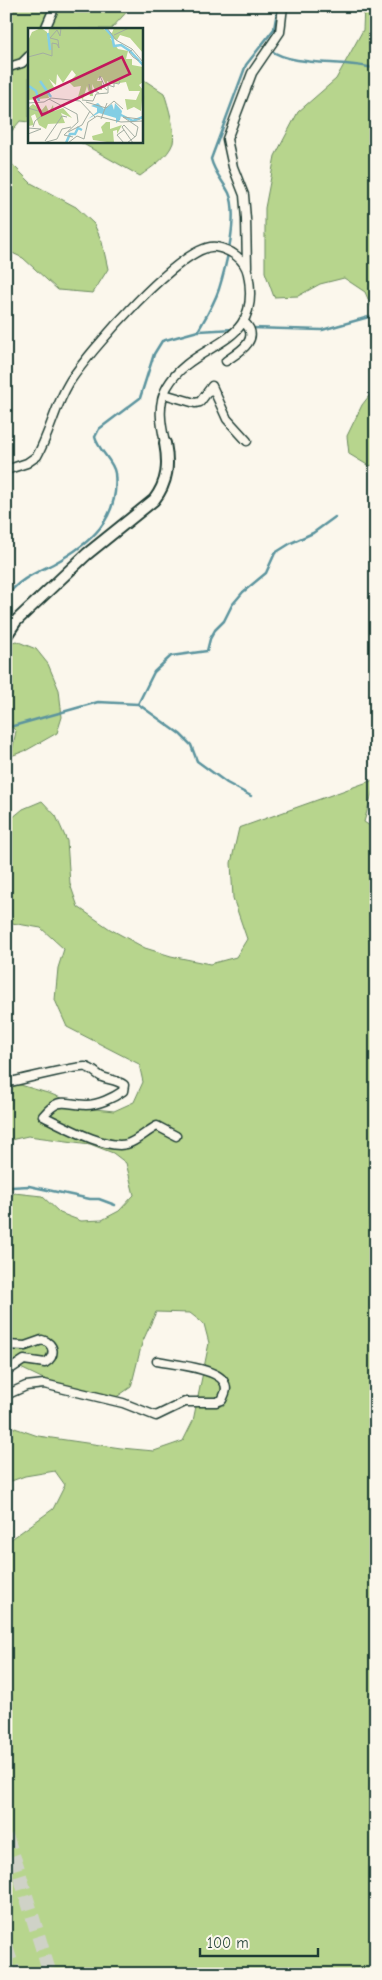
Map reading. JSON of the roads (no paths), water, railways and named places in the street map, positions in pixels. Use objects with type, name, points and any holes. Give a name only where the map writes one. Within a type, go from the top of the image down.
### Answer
[{"type":"street","points":[[44,28],[55,6]]},
{"type":"street","points":[[226,361],[245,348],[249,342],[246,326],[250,301],[244,195],[233,167],[227,139],[252,73],[280,32],[284,6]]},
{"type":"street","points":[[6,68],[22,63],[28,57]]},
{"type":"street","points":[[6,470],[28,464],[37,456],[69,383],[88,356],[122,318],[178,264],[193,253],[205,248],[218,247],[235,254],[247,267]]},
{"type":"street","points":[[6,636],[16,621],[87,554],[154,500],[162,490],[166,478],[167,456],[160,410],[166,389],[180,369],[246,326]]},
{"type":"street","points":[[164,394],[195,403],[200,402],[212,386],[227,419],[246,441]]},
{"type":"street","points":[[6,1082],[85,1066],[101,1077],[117,1080],[124,1085],[123,1091],[115,1097],[88,1105],[68,1102],[56,1103],[43,1116],[86,1136],[116,1144],[126,1144],[157,1126],[176,1136]]},
{"type":"street","points":[[6,1345],[25,1346],[42,1340],[50,1344],[53,1351],[52,1357],[45,1363],[24,1360],[6,1372]]},
{"type":"street","points":[[6,1395],[26,1386],[44,1384],[123,1403],[156,1416],[185,1402],[216,1402],[222,1400],[226,1392],[226,1383],[221,1378],[201,1369],[157,1361]]},
{"type":"waterway","points":[[6,597],[27,577],[79,548],[100,528],[113,504],[115,473],[114,468],[95,437],[99,429],[140,398],[154,354],[162,341],[198,331],[215,300],[228,254],[233,214],[229,193],[216,172],[211,159],[246,65],[274,29],[278,6]]},
{"type":"waterway","points":[[270,50],[280,56],[293,59],[350,64],[376,69]]},
{"type":"waterway","points":[[252,328],[322,330],[376,315]]},
{"type":"waterway","points":[[199,331],[234,329]]},
{"type":"waterway","points":[[138,704],[154,672],[171,656],[207,651],[210,639],[215,630],[224,621],[232,605],[243,592],[266,573],[275,553],[313,533],[335,517]]},
{"type":"waterway","points":[[6,728],[98,702],[138,704],[180,734],[191,745],[197,761],[227,783],[251,796]]},
{"type":"waterway","points":[[6,1183],[11,1187],[29,1186],[90,1199],[99,1199],[115,1205]]},
{"type":"tunnel","points":[[6,1836],[50,1974]]},
{"type":"tunnel","points":[[6,1947],[15,1974]]}]
